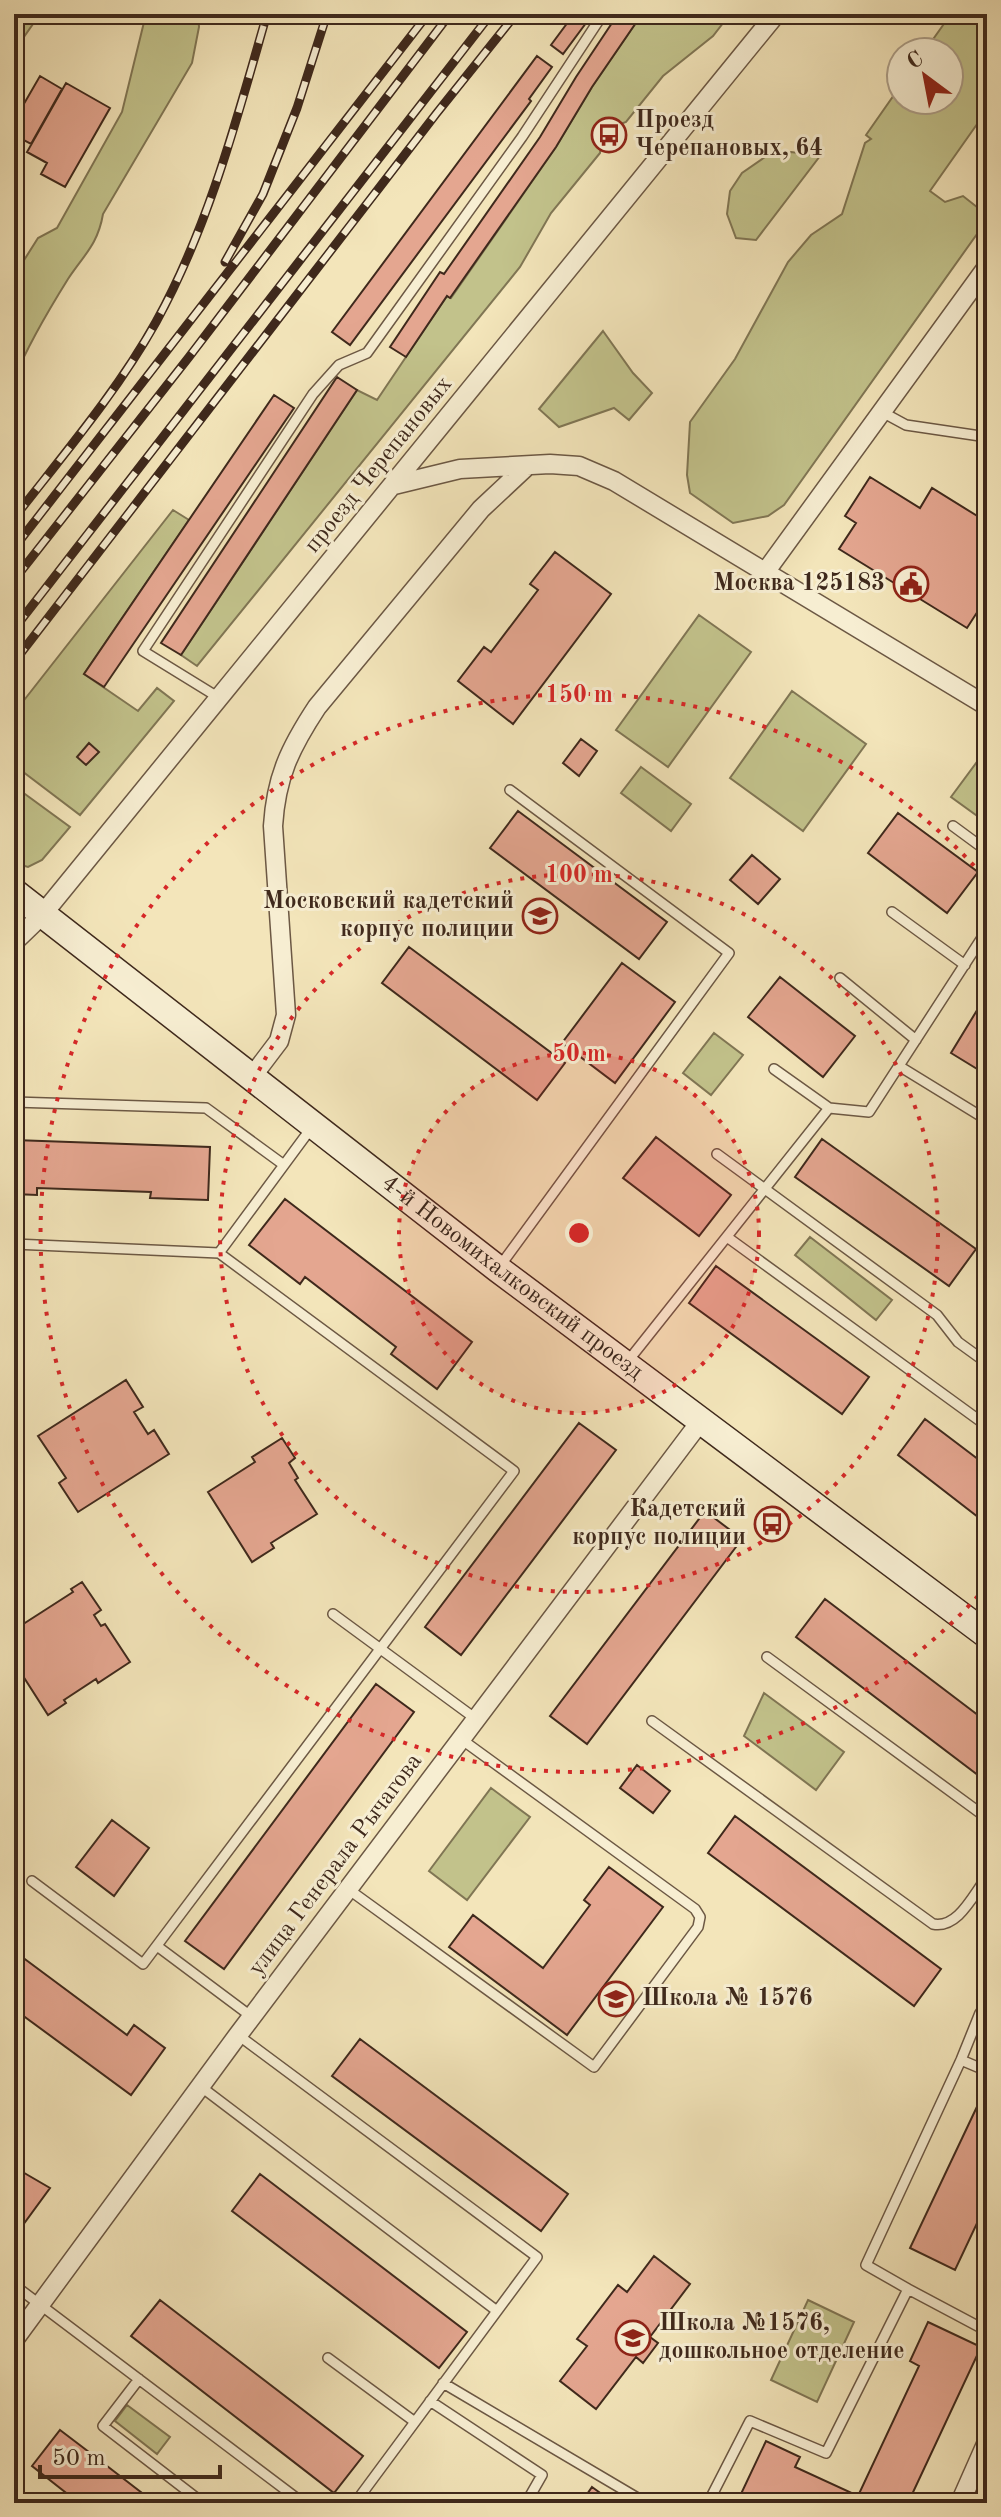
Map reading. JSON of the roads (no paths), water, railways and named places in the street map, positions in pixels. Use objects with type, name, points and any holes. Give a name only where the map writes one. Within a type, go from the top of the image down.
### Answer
[{"type":"street","name":"проезд Черепановых","points":[[14,942],[42,915],[221,699],[776,14]]},
{"type":"street","points":[[766,571],[987,267]]},
{"type":"street","points":[[394,485],[460,469],[550,464],[579,466],[603,476],[766,571],[987,706]]},
{"type":"street","points":[[251,1078],[279,1041],[286,1015],[273,826],[275,796],[295,741],[317,707],[481,509],[527,466]]},
{"type":"street","name":"4-й Новомихалковский проезд","points":[[14,892],[498,1269],[987,1635]]},
{"type":"street","name":"улица Генерала Рычагова","points":[[14,2340],[238,2035],[700,1422]]},
{"type":"street","points":[[960,2503],[987,2442]]},
{"type":"lane","points":[[221,699],[143,651],[313,394],[339,365],[367,353],[522,137],[603,14]]},
{"type":"lane","points":[[882,412],[906,425],[987,437]]},
{"type":"lane","points":[[498,1269],[729,953],[510,790]]},
{"type":"lane","points":[[953,826],[987,851]]},
{"type":"lane","points":[[892,912],[965,965]]},
{"type":"lane","points":[[774,1069],[829,1108],[869,1112],[987,930]]},
{"type":"lane","points":[[840,978],[916,1040]]},
{"type":"lane","points":[[899,1066],[987,1120]]},
{"type":"lane","points":[[14,1102],[206,1108],[284,1165]]},
{"type":"lane","points":[[625,1365],[829,1108]]},
{"type":"lane","points":[[219,1253],[313,1126]]},
{"type":"lane","points":[[717,1154],[937,1315],[958,1342],[987,1363]]},
{"type":"lane","points":[[727,1237],[987,1426]]},
{"type":"lane","points":[[14,1244],[219,1253],[514,1471],[143,1964],[32,1881]]},
{"type":"lane","points":[[333,1614],[476,1719]]},
{"type":"lane","points":[[767,1657],[987,1818]]},
{"type":"lane","points":[[652,1721],[933,1924],[943,1926],[954,1921],[987,1877]]},
{"type":"lane","points":[[348,1889],[594,2067],[604,2055],[698,1927],[700,1917],[695,1909],[461,1739]]},
{"type":"lane","points":[[157,1946],[252,2017]]},
{"type":"lane","points":[[987,2011],[980,2013],[866,2265],[987,2331]]},
{"type":"lane","points":[[238,2035],[537,2257],[355,2503]]},
{"type":"lane","points":[[961,2060],[987,2071]]},
{"type":"lane","points":[[200,2086],[497,2311]]},
{"type":"lane","points":[[14,2285],[303,2503]]},
{"type":"lane","points":[[708,2503],[750,2421],[826,2453],[908,2289]]},
{"type":"lane","points":[[328,2358],[415,2422]]},
{"type":"lane","points":[[139,2379],[103,2426],[203,2503]]},
{"type":"lane","points":[[443,2383],[646,2503]]},
{"type":"lane","points":[[430,2401],[542,2475],[526,2503]]},
{"type":"railway","points":[[14,518],[124,373],[175,285],[207,210],[267,14]]},
{"type":"railway","points":[[225,262],[263,194],[297,108],[327,14]]},
{"type":"railway","points":[[14,548],[428,14]]},
{"type":"railway","points":[[14,580],[189,357],[450,14]]},
{"type":"railway","points":[[14,629],[491,14]]},
{"type":"railway","points":[[14,662],[516,14]]},
{"type":"place","name":"Проезд Черепановых, 64","points":[[609,135]]},
{"type":"place","name":"Москва 125183","points":[[911,584]]},
{"type":"place","name":"Московский кадетский корпус полиции","points":[[540,916]]},
{"type":"place","name":"Кадетский корпус полиции","points":[[772,1524]]},
{"type":"place","name":"Школа № 1576","points":[[616,1999]]},
{"type":"place","name":"Школа №1576, дошкольное отделение","points":[[633,2338]]}]
